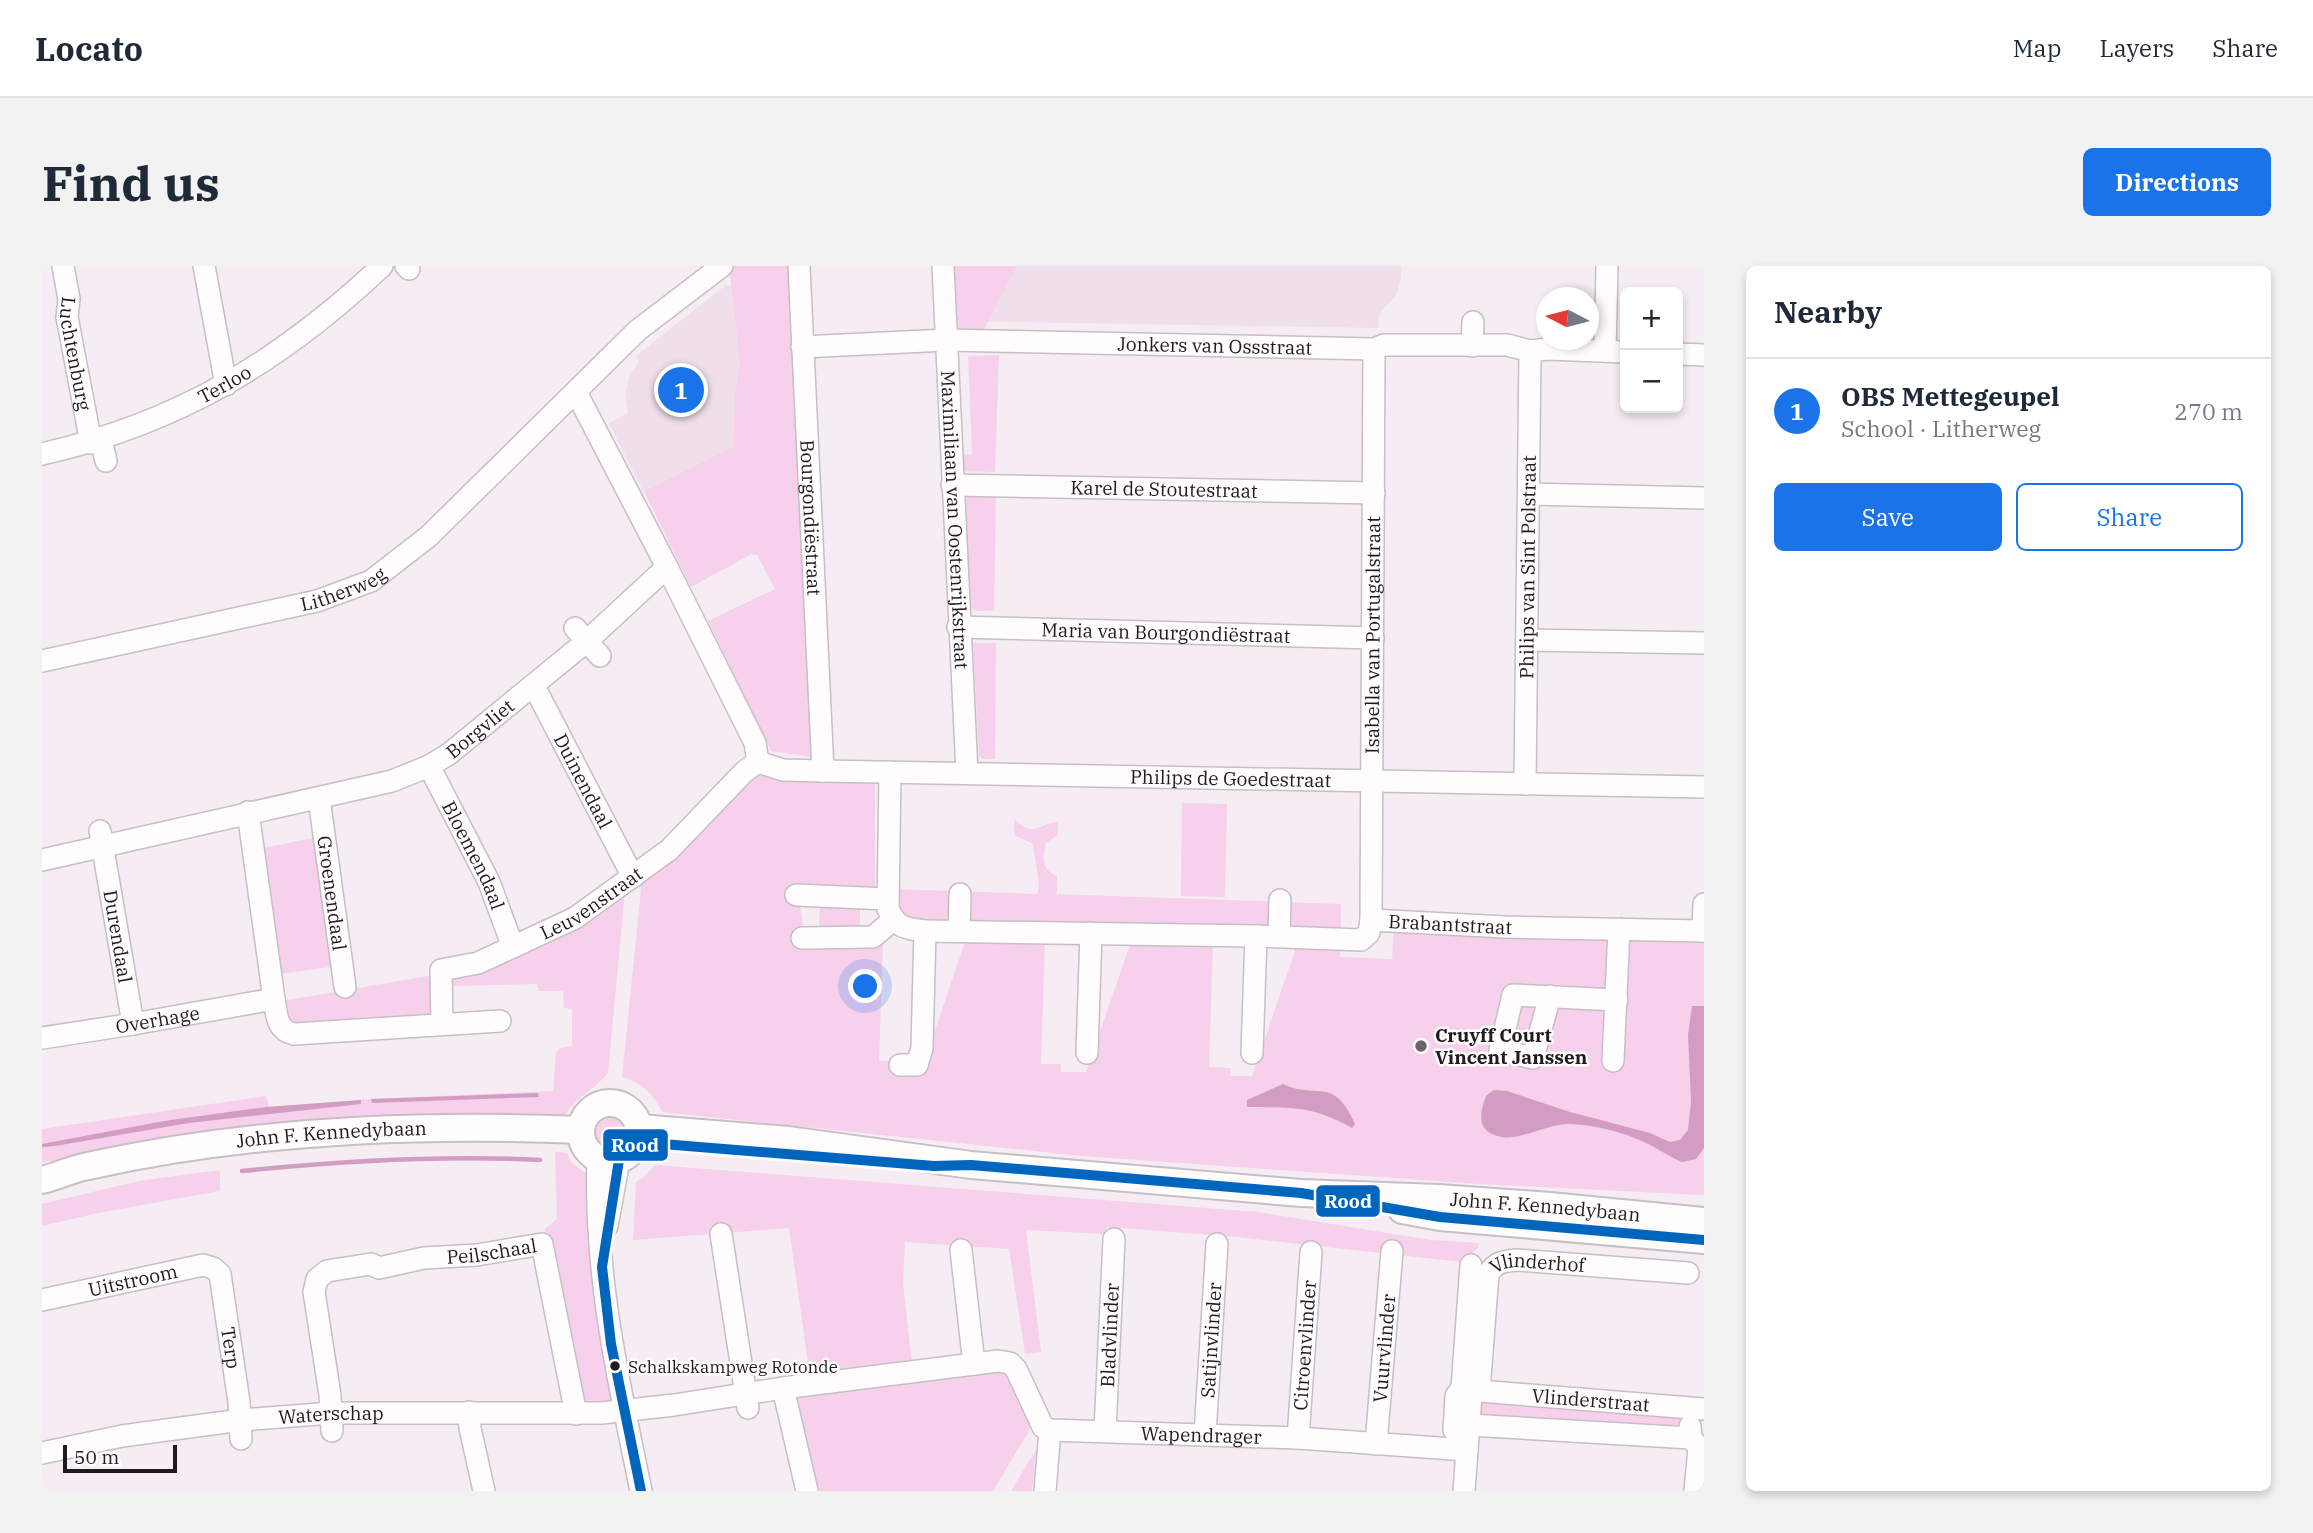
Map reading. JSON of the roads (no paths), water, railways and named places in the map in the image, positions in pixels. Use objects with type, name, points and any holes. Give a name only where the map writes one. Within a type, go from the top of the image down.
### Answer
[{"type":"main road","points":[[610,1103],[621,1105],[636,1119],[623,1147],[586,1147],[581,1130],[590,1111],[610,1103]]},
{"type":"main road","name":"John F. Kennedybaan","points":[[42,1180],[84,1166],[150,1153],[320,1132],[498,1126],[581,1130]]},
{"type":"main road","name":"John F. Kennedybaan","points":[[623,1147],[800,1142],[971,1166],[1301,1193],[1439,1198],[1704,1220]]},
{"type":"main road","name":"John F. Kennedybaan","points":[[42,1168],[84,1166]]},
{"type":"main road","name":"John F. Kennedybaan","points":[[1301,1193],[1440,1217],[1704,1240]]},
{"type":"street","name":"Luchtenburg","points":[[63,266],[69,299],[67,317],[96,441],[106,461]]},
{"type":"street","points":[[204,266],[226,385]]},
{"type":"street","name":"Terloo","points":[[42,454],[96,441],[184,407],[226,385],[298,339],[341,305],[382,266]]},
{"type":"street","name":"Litherweg","points":[[42,661],[317,601],[343,594],[371,581],[429,537],[638,330],[722,266]]},
{"type":"street","name":"Bourgondiëstraat","points":[[799,266],[823,771]]},
{"type":"street","name":"Maximiliaan van Oostenrijkstraat","points":[[943,266],[967,773]]},
{"type":"street","points":[[1606,266],[1615,351]]},
{"type":"street","points":[[1472,346],[1473,323]]},
{"type":"street","name":"Jonkers van Ossstraat","points":[[802,348],[946,340],[1374,349],[1384,345],[1507,345],[1530,351],[1615,351]]},
{"type":"street","name":"Isabella van Portugalstraat","points":[[1371,920],[1374,349]]},
{"type":"street","name":"Philips van Sint Polstraat","points":[[1525,784],[1530,351]]},
{"type":"street","points":[[1683,354],[1704,355]]},
{"type":"street","points":[[576,392],[755,743],[758,762]]},
{"type":"street","name":"Karel de Stoutestraat","points":[[952,485],[1374,494]]},
{"type":"street","points":[[1529,494],[1704,498]]},
{"type":"street","name":"Borgvliet","points":[[42,860],[102,839],[315,794],[392,781],[431,760],[587,642],[667,567]]},
{"type":"street","name":"Maria van Bourgondiëstraat","points":[[958,627],[1373,638]]},
{"type":"street","points":[[1527,640],[1704,643]]},
{"type":"street","name":"Duinendaal","points":[[528,684],[633,877]]},
{"type":"street","name":"Bloemendaal","points":[[431,760],[489,882],[513,947]]},
{"type":"street","name":"Philips de Goedestraat","points":[[758,762],[783,770],[1704,787]]},
{"type":"street","name":"Leuvenstraat","points":[[442,1024],[441,970],[478,962],[575,918],[669,850],[745,771],[758,762]]},
{"type":"street","points":[[890,772],[888,909],[893,920],[902,928],[925,931],[922,1048],[917,1065],[900,1065]]},
{"type":"street","name":"Groenendaal","points":[[315,794],[345,987]]},
{"type":"street","points":[[242,809],[279,1026],[284,1032],[294,1034],[500,1021]]},
{"type":"street","name":"Durendaal","points":[[102,839],[133,1024]]},
{"type":"street","points":[[959,932],[960,894]]},
{"type":"street","points":[[796,895],[887,899]]},
{"type":"street","points":[[1279,936],[1280,900]]},
{"type":"street","points":[[1704,904],[1704,932]]},
{"type":"street","points":[[802,938],[873,937],[893,920]]},
{"type":"street","name":"Brabantstraat","points":[[925,931],[1279,936],[1361,940],[1369,933],[1371,920],[1505,927],[1704,932]]},
{"type":"street","points":[[1613,1061],[1619,929]]},
{"type":"street","points":[[1087,1053],[1091,933]]},
{"type":"street","points":[[1252,1053],[1256,936]]},
{"type":"street","points":[[1550,996],[1617,1000]]},
{"type":"street","name":"Overhage","points":[[42,1038],[274,999]]},
{"type":"street","points":[[623,1147],[597,1236],[606,1312],[641,1491]]},
{"type":"street","points":[[721,1234],[746,1401]]},
{"type":"street","name":"Bladvlinder","points":[[1105,1431],[1114,1239]]},
{"type":"street","name":"Peilschaal","points":[[332,1422],[314,1292],[317,1279],[327,1271],[371,1264],[379,1268],[424,1258],[477,1255],[542,1244],[576,1414]]},
{"type":"street","name":"Satijnvlinder","points":[[1205,1434],[1217,1244]]},
{"type":"street","points":[[961,1250],[974,1364]]},
{"type":"street","name":"Vuurvlinder","points":[[1376,1444],[1392,1251]]},
{"type":"street","name":"Citroenvlinder","points":[[1298,1438],[1311,1252]]},
{"type":"street","name":"Vlinderhof","points":[[1467,1450],[1461,1427],[1470,1392],[1488,1274],[1493,1265],[1517,1260],[1688,1273]]},
{"type":"street","name":"Uitstroom","points":[[42,1300],[203,1265],[220,1274]]},
{"type":"street","points":[[1470,1392],[1471,1265]]},
{"type":"street","name":"Terp","points":[[220,1274],[241,1429]]},
{"type":"street","points":[[624,1411],[746,1401],[783,1388],[974,1364],[1010,1363],[1016,1369],[1043,1427],[1050,1430],[1045,1491]]},
{"type":"street","points":[[783,1388],[807,1491]]},
{"type":"street","name":"Vlinderstraat","points":[[1470,1392],[1696,1408]]},
{"type":"street","points":[[1695,1491],[1699,1448],[1691,1438],[1696,1408]]},
{"type":"street","name":"Waterschap","points":[[42,1453],[122,1436],[469,1412],[576,1414],[624,1411]]},
{"type":"street","points":[[469,1412],[484,1491]]},
{"type":"street","name":"Vlinderstraat","points":[[1461,1427],[1691,1438]]},
{"type":"street","name":"Wapendrager","points":[[1050,1430],[1298,1438],[1467,1450]]},
{"type":"street","points":[[1464,1491],[1467,1450]]},
{"type":"waterway","points":[[242,1171],[391,1160],[540,1160]]},
{"type":"place","name":"OBS Mettegeupel","points":[[681,390]]},
{"type":"place","name":"Cruyff Court Vincent Janssen","points":[[1421,1046]]},
{"type":"place","name":"Schalkskampweg Rotonde","points":[[615,1366]]}]
